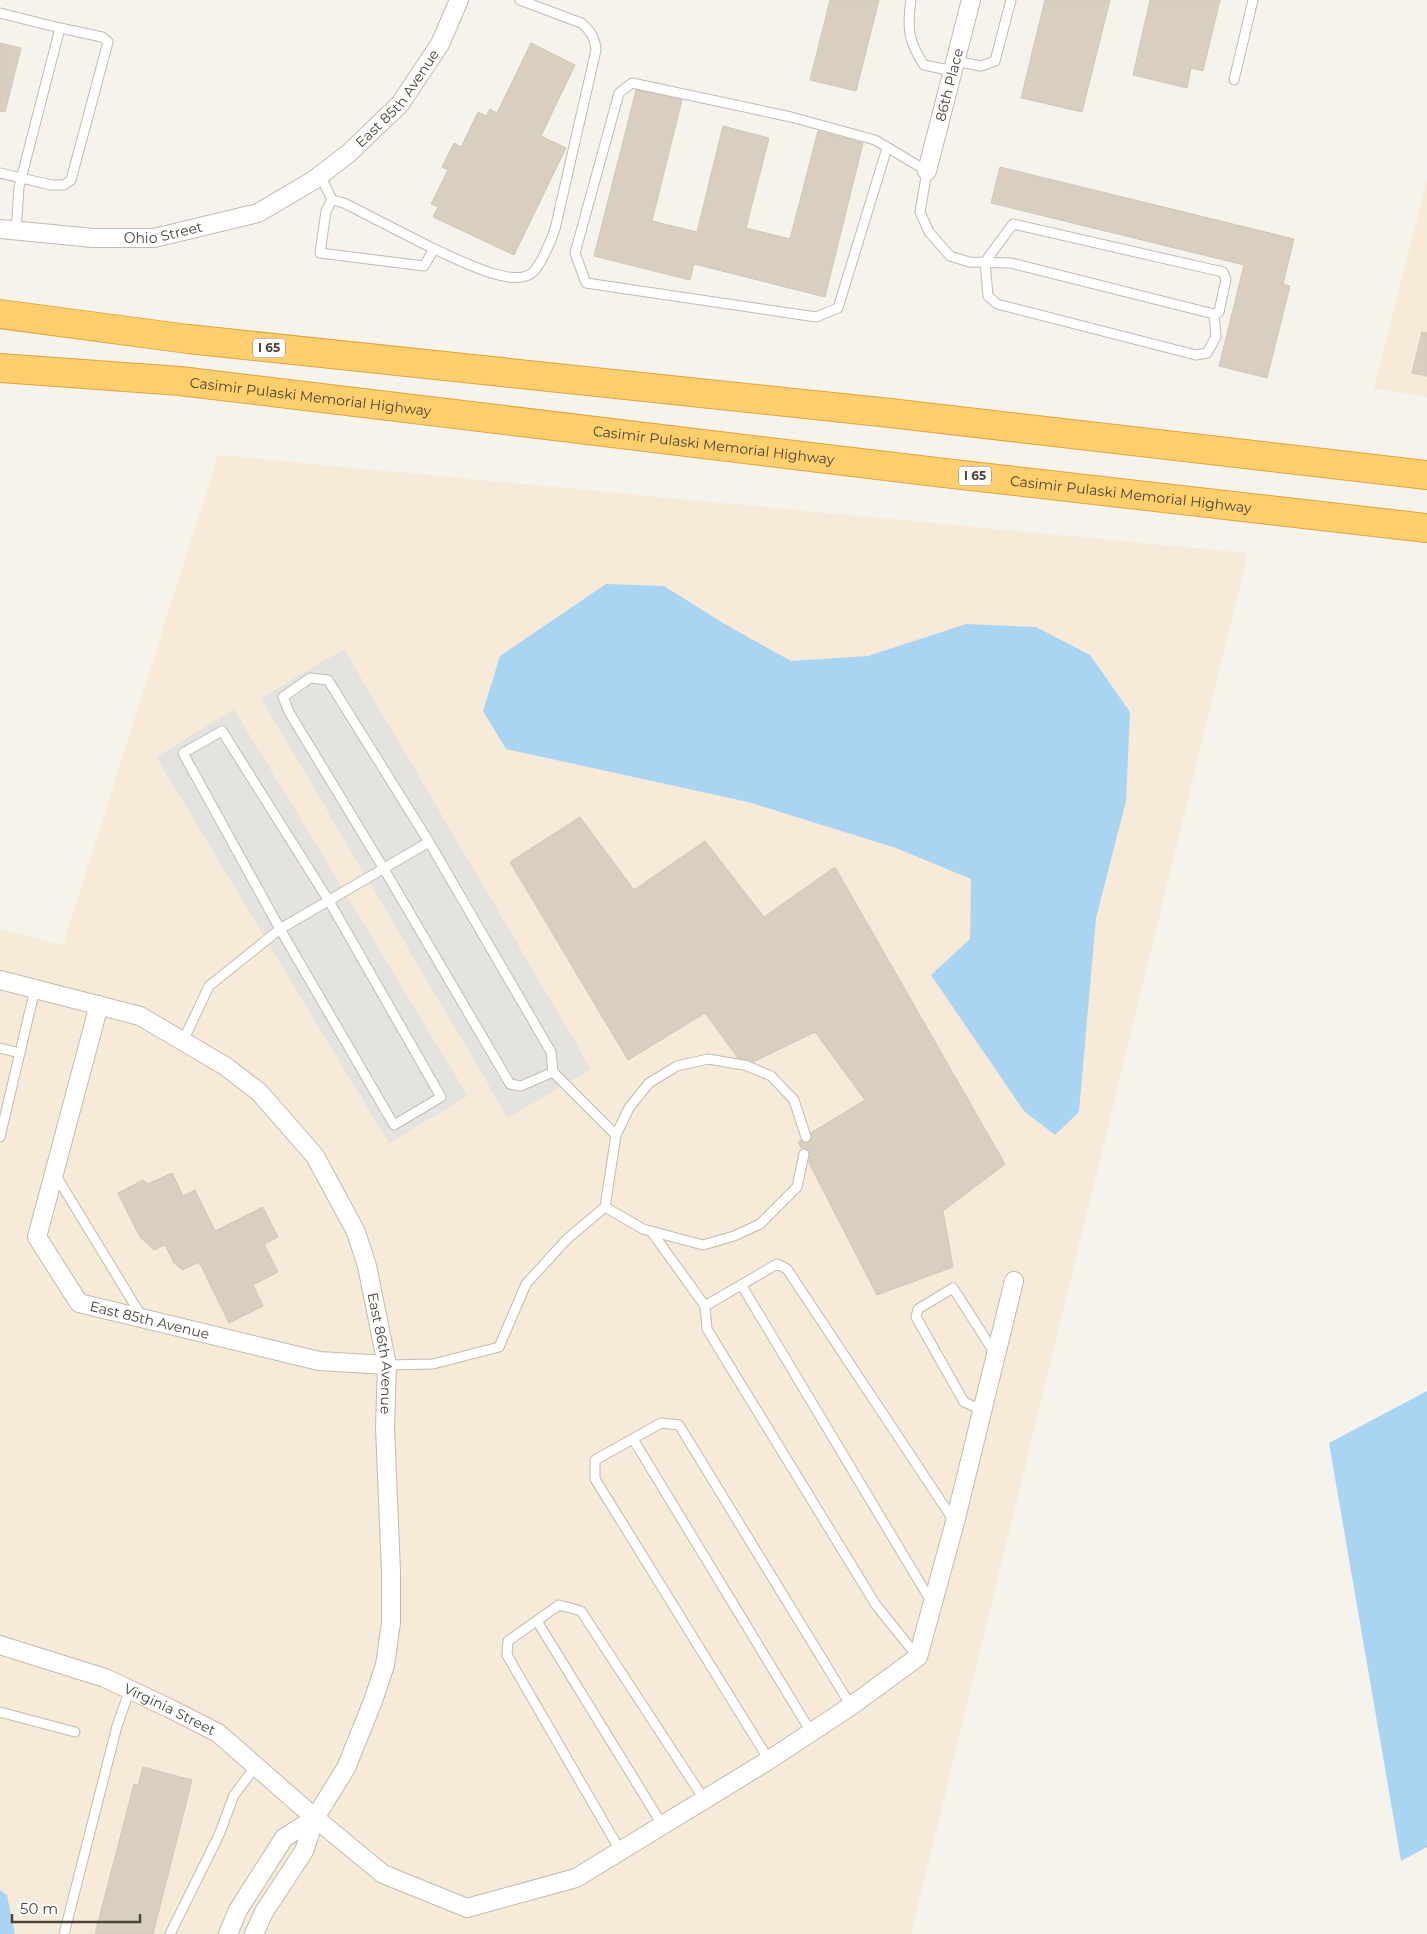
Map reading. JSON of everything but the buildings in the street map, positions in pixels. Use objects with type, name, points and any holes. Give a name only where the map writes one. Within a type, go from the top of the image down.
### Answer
[{"type":"highway","name":"I 65","points":[[0,314],[188,339],[890,413],[1427,475]]},
{"type":"highway","name":"Casimir Pulaski Memorial Highway","points":[[0,368],[180,381],[936,472],[1427,528]]},
{"type":"street","name":"East 85th Avenue","points":[[317,177],[348,153],[400,104],[440,44],[459,0]]},
{"type":"street","name":"86th Place","points":[[927,171],[971,0]]},
{"type":"street","name":"Ohio Street","points":[[8,230],[93,238],[154,238],[258,213],[317,177]]},
{"type":"street","name":"East 86th Avenue","points":[[0,980],[140,1016],[225,1066],[259,1092],[315,1156],[356,1232],[368,1274],[387,1365],[384,1427],[391,1572],[391,1623],[385,1665],[373,1701],[346,1768],[315,1818],[304,1851],[264,1912],[254,1934]]},
{"type":"street","name":"East 85th Avenue","points":[[99,1005],[37,1237],[78,1303],[319,1362],[387,1365]]},
{"type":"street","points":[[918,1657],[955,1522],[1014,1280]]},
{"type":"street","name":"Virginia Street","points":[[0,1645],[105,1678],[218,1734],[383,1874],[467,1908],[576,1878],[769,1760],[851,1706],[918,1657]]},
{"type":"street","name":"East 86th Avenue","points":[[228,1934],[238,1910],[284,1838],[315,1818]]},
{"type":"lane","points":[[317,177],[332,200],[344,203],[434,249],[489,273],[501,276],[513,277],[528,275],[533,272],[555,229],[596,50],[595,42],[589,30],[581,23],[520,0]]},
{"type":"lane","points":[[911,0],[908,22],[913,49],[924,65],[954,66],[981,66],[995,61],[1011,0]]},
{"type":"lane","points":[[1234,80],[1253,0]]},
{"type":"lane","points":[[0,13],[102,37],[108,42],[71,180],[64,185],[51,185],[0,173]]},
{"type":"lane","points":[[8,230],[60,28]]},
{"type":"lane","points":[[887,148],[838,308],[816,317],[586,283],[575,253],[619,93],[632,83],[791,117],[875,140],[927,171],[920,212],[929,232],[950,256],[969,262],[985,262],[1011,263],[1214,314],[1219,312],[1226,279],[1223,272],[1013,224],[985,262],[988,296],[997,304],[1196,355],[1207,354],[1216,338],[1214,314]]},
{"type":"lane","points":[[332,200],[326,211],[320,253],[424,266],[434,249]]},
{"type":"lane","points":[[553,1072],[522,1086],[510,1084],[289,712],[283,698],[310,678],[328,680],[429,842],[551,1052],[553,1072],[616,1135]]},
{"type":"lane","points":[[222,731],[329,901],[441,1097],[394,1126],[280,929],[183,752],[222,731]]},
{"type":"lane","points":[[183,1041],[209,986],[280,929],[429,842]]},
{"type":"lane","points":[[0,1137],[35,989]]},
{"type":"lane","points":[[0,1048],[20,1053]]},
{"type":"lane","points":[[387,1365],[432,1364],[499,1347],[526,1284],[566,1239],[605,1207],[616,1135],[629,1108],[649,1083],[676,1066],[708,1059],[744,1065],[771,1076],[794,1100],[806,1137]]},
{"type":"lane","points":[[605,1207],[643,1229],[702,1245],[734,1236],[760,1224],[797,1187],[804,1154]]},
{"type":"lane","points":[[54,1172],[143,1320]]},
{"type":"lane","points":[[651,1231],[706,1306],[707,1329],[876,1605],[918,1657]]},
{"type":"lane","points":[[706,1306],[777,1264],[787,1268],[955,1522]]},
{"type":"lane","points":[[742,1286],[932,1603]]},
{"type":"lane","points":[[982,1410],[964,1402],[916,1317],[918,1309],[953,1288],[996,1355]]},
{"type":"lane","points":[[769,1760],[595,1479],[595,1460],[661,1423],[679,1425],[851,1706]]},
{"type":"lane","points":[[633,1438],[811,1732]]},
{"type":"lane","points":[[621,1852],[507,1655],[508,1641],[559,1605],[581,1612],[704,1799]]},
{"type":"lane","points":[[537,1621],[663,1826]]},
{"type":"lane","points":[[64,1934],[114,1736],[130,1689]]},
{"type":"lane","points":[[0,1712],[75,1732]]},
{"type":"lane","points":[[170,1934],[219,1835],[234,1795],[256,1766]]},
{"type":"shaded area","points":[[1427,180],[1427,397],[1374,388]]},
{"type":"shaded area","points":[[218,455],[1248,553],[911,1934],[0,1934],[0,929],[63,945]]},
{"type":"shaded area","points":[[344,649],[591,1069],[508,1118],[261,698]]},
{"type":"shaded area","points":[[234,709],[468,1096],[389,1143],[156,757]]},
{"type":"water","points":[[606,584],[664,586],[723,623],[791,661],[868,656],[966,624],[1036,627],[1090,655],[1130,712],[1126,801],[1096,918],[1079,1112],[1055,1135],[1024,1111],[931,975],[970,939],[971,879],[896,848],[748,802],[506,749],[483,711],[500,656]]},
{"type":"water","points":[[1427,1391],[1427,1847],[1401,1861],[1329,1443]]},
{"type":"water","points":[[0,1890],[7,1895],[15,1934],[0,1934]]}]
